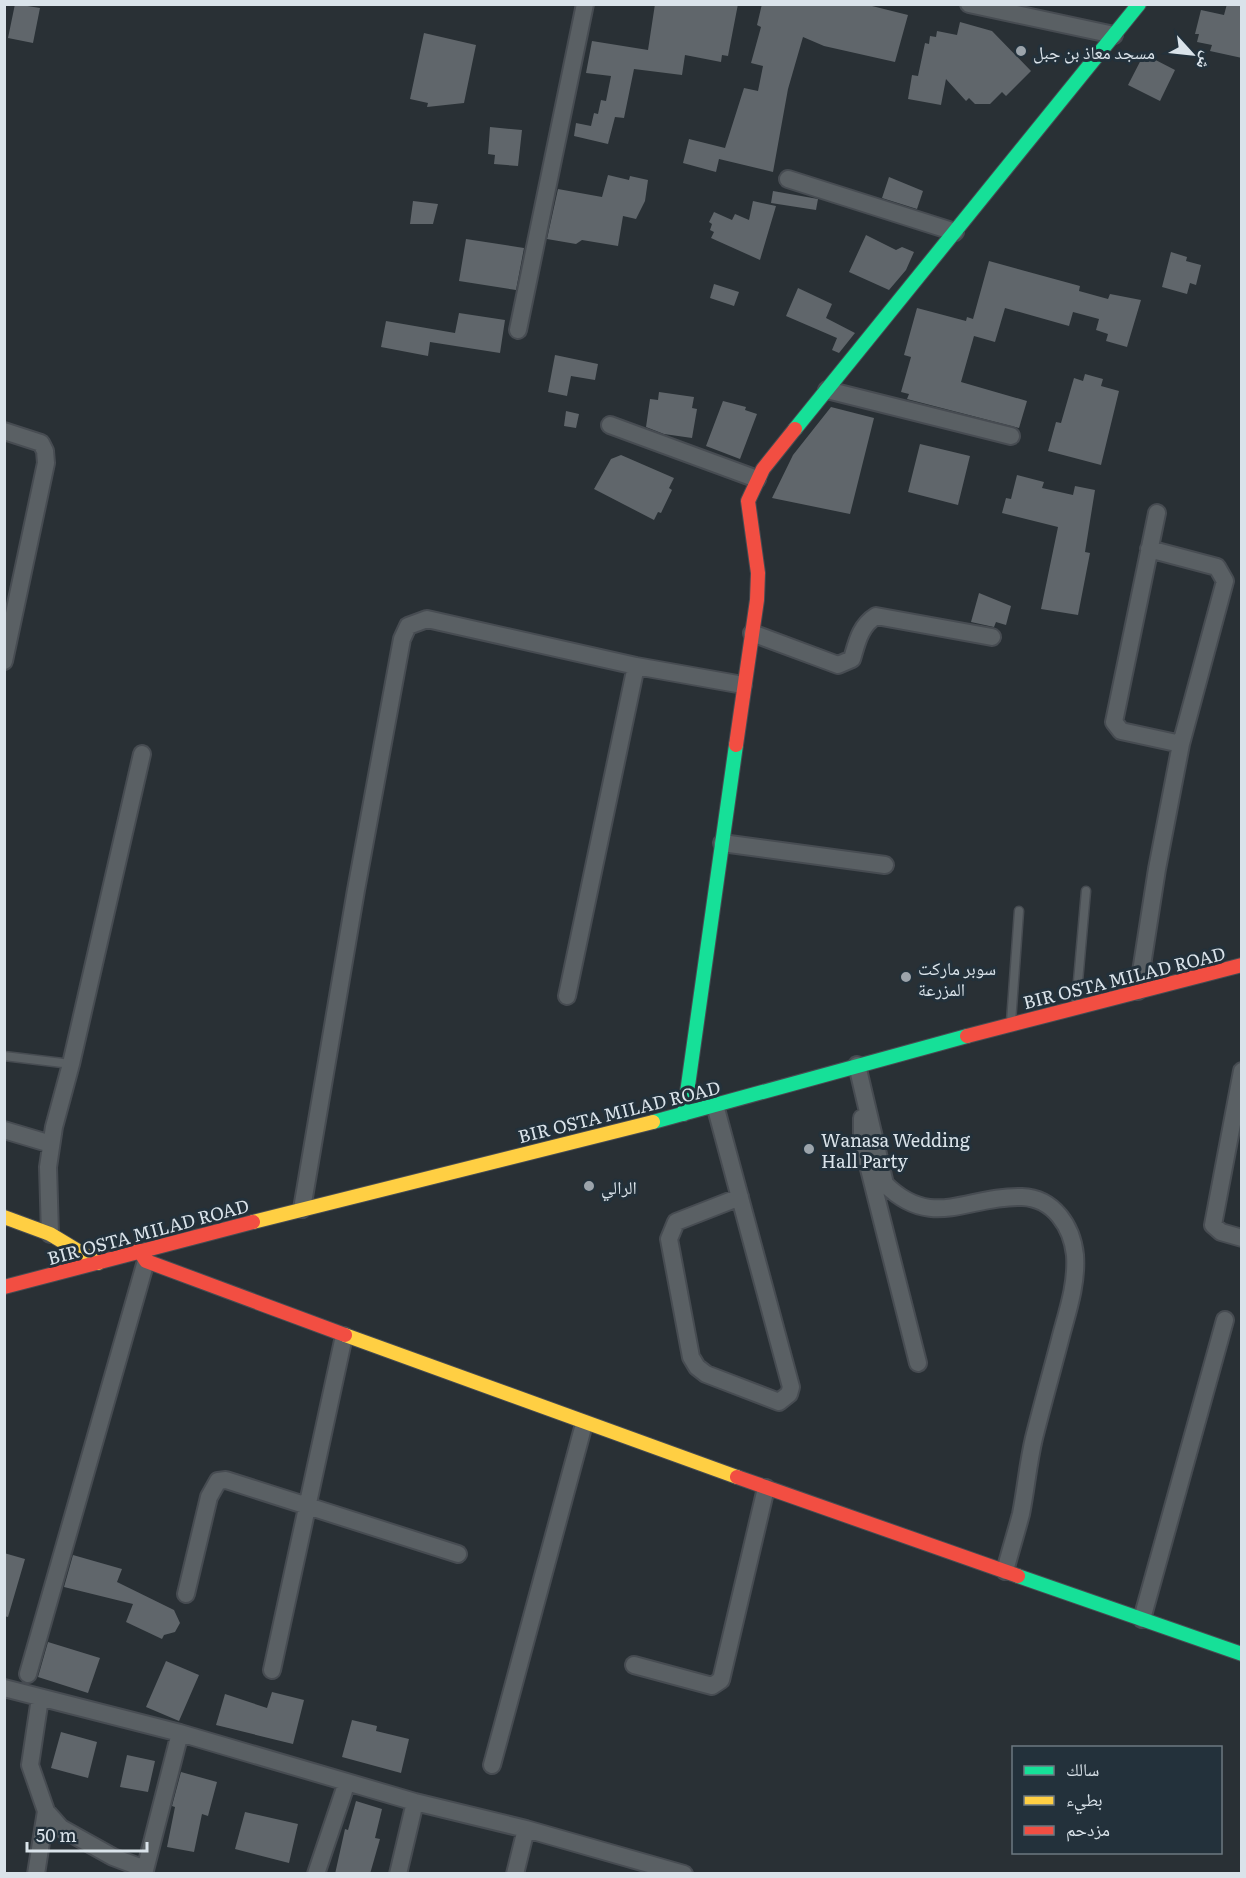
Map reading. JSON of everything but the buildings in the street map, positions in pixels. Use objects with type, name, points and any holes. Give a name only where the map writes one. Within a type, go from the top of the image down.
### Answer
[{"type":"street","points":[[518,330],[585,4]]},
{"type":"street","points":[[969,4],[1114,35]]},
{"type":"street","points":[[684,1114],[752,633],[758,573],[748,501],[757,479],[1139,4]]},
{"type":"street","points":[[788,179],[955,232]]},
{"type":"street","points":[[827,390],[1011,436]]},
{"type":"street","points":[[610,425],[757,479]]},
{"type":"street","points":[[4,431],[40,443],[45,451],[46,463],[4,661]]},
{"type":"street","points":[[1157,513],[1114,722],[1121,731],[1181,744]]},
{"type":"street","points":[[1138,992],[1157,868],[1181,744],[1225,581],[1217,567],[1149,549]]},
{"type":"street","points":[[752,633],[838,665],[852,659],[861,631],[867,621],[876,616],[992,637]]},
{"type":"street","points":[[302,1209],[356,890],[402,639],[408,626],[427,619],[636,666],[743,685]]},
{"type":"street","points":[[567,996],[636,666]]},
{"type":"street","points":[[50,1234],[51,1144],[142,754]]},
{"type":"street","points":[[722,843],[885,865]]},
{"type":"street","name":"BIR OSTA MILAD ROAD","points":[[4,1287],[98,1263],[142,1255],[302,1209],[684,1114],[856,1065],[1242,965]]},
{"type":"street","points":[[856,1065],[885,1184],[898,1197],[916,1205],[949,1209],[1024,1196],[1043,1203],[1058,1213],[1066,1223],[1072,1240],[1075,1257],[1072,1293],[1034,1440],[1021,1514],[1005,1571]]},
{"type":"street","points":[[1242,1071],[1213,1225],[1221,1232],[1242,1238]]},
{"type":"street","points":[[715,1105],[740,1197],[791,1387],[789,1394],[779,1402],[706,1374],[691,1357],[669,1239],[676,1222],[740,1197]]},
{"type":"street","points":[[866,1109],[861,1121],[862,1141],[918,1363]]},
{"type":"street","points":[[4,1130],[51,1144]]},
{"type":"street","points":[[4,1217],[50,1234],[98,1263]]},
{"type":"street","points":[[28,1674],[142,1255],[344,1336],[584,1424],[1242,1654]]},
{"type":"street","points":[[1142,1619],[1225,1320]]},
{"type":"street","points":[[272,1670],[344,1336]]},
{"type":"street","points":[[492,1766],[584,1424]]},
{"type":"street","points":[[186,1594],[210,1497],[218,1481],[226,1480],[458,1554]]},
{"type":"street","points":[[634,1665],[712,1686],[721,1680],[766,1488]]},
{"type":"street","points":[[4,1688],[180,1733],[415,1802],[526,1829],[641,1867],[684,1874]]},
{"type":"street","points":[[40,1698],[30,1765],[46,1810],[61,1828],[113,1857],[145,1871],[180,1733]]},
{"type":"street","points":[[316,1874],[347,1782]]},
{"type":"street","points":[[398,1874],[415,1802]]},
{"type":"street","points":[[36,1874],[46,1810]]},
{"type":"street","points":[[515,1874],[526,1829]]},
{"type":"lane","points":[[1076,1008],[1086,891]]},
{"type":"lane","points":[[1011,1025],[1019,911]]},
{"type":"lane","points":[[4,1056],[71,1064]]},
{"type":"traffic: fast","points":[[795,429],[1139,4]]},
{"type":"traffic: fast","points":[[684,1114],[736,745]]},
{"type":"traffic: fast","points":[[653,1122],[967,1036]]},
{"type":"traffic: fast","points":[[1018,1576],[1242,1654]]},
{"type":"traffic: slow","points":[[253,1222],[653,1122]]},
{"type":"traffic: slow","points":[[4,1217],[50,1234],[98,1263]]},
{"type":"traffic: slow","points":[[345,1335],[737,1477]]},
{"type":"traffic: jam","points":[[736,745],[757,600],[758,573],[748,501],[763,469],[795,429]]},
{"type":"traffic: jam","points":[[967,1036],[1242,965]]},
{"type":"traffic: jam","points":[[4,1287],[253,1222]]},
{"type":"traffic: jam","points":[[139,1250],[146,1261],[345,1335]]},
{"type":"traffic: jam","points":[[737,1477],[1018,1576]]},
{"type":"place","name":"مسجد معاذ بن جبل","points":[[1021,51]]},
{"type":"place","name":"سوبر ماركت المزرعة","points":[[906,977]]},
{"type":"place","name":"Wanasa Wedding Hall Party","points":[[809,1149]]},
{"type":"place","name":"الرالي","points":[[589,1186]]}]
